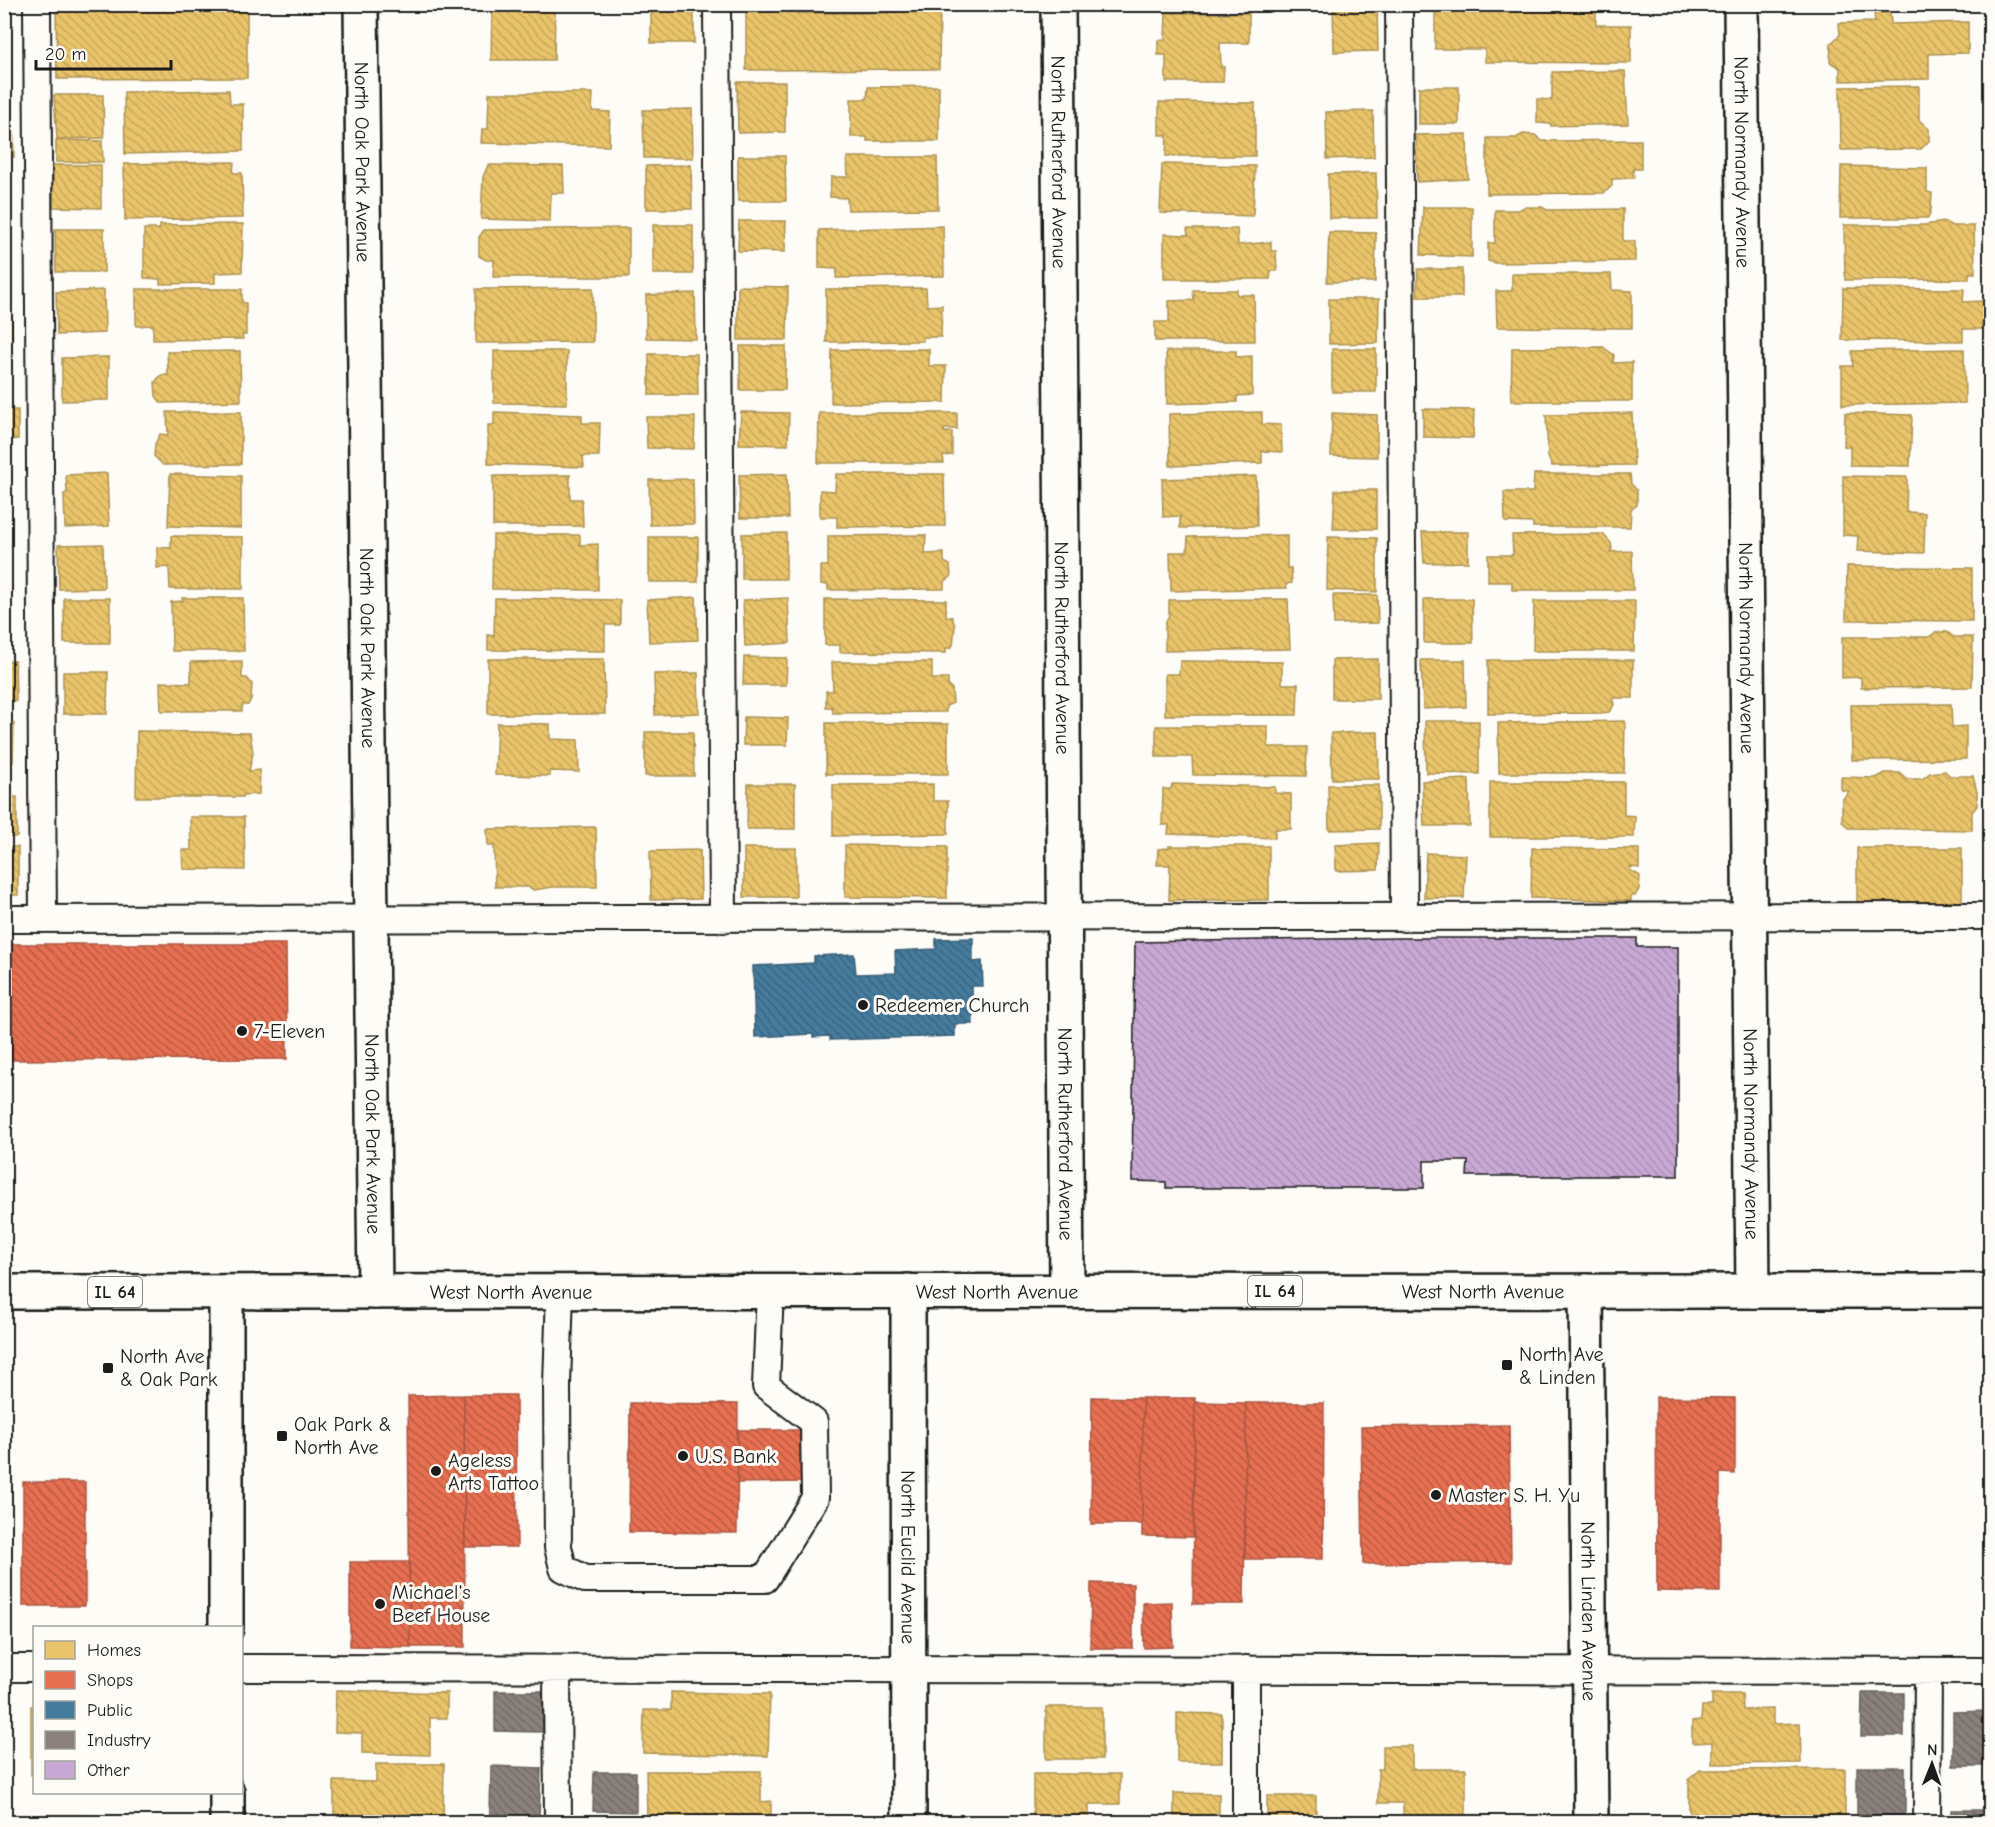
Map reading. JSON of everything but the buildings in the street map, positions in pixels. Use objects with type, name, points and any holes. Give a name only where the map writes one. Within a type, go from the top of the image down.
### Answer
[{"type":"street","name":"North Oak Park Avenue","points":[[361,4],[375,1292]]},
{"type":"street","name":"North Rutherford Avenue","points":[[1058,4],[1066,1291]]},
{"type":"street","name":"North Normandy Avenue","points":[[1742,4],[1753,1291]]},
{"type":"street","name":"North Linden Avenue","points":[[1586,1291],[1591,1822]]},
{"type":"street","name":"West North Avenue","points":[[4,1292],[1990,1291]]},
{"type":"street","name":"North Euclid Avenue","points":[[908,1292],[909,1822]]},
{"type":"street","points":[[226,1293],[226,1626]]},
{"type":"street","points":[[227,1794],[227,1822]]},
{"type":"lane","points":[[37,4],[43,919]]},
{"type":"lane","points":[[717,4],[723,919]]},
{"type":"lane","points":[[1399,4],[1404,918]]},
{"type":"lane","points":[[4,919],[1990,916]]},
{"type":"lane","points":[[560,1291],[557,1385],[558,1547],[563,1569],[585,1579],[765,1579],[815,1498],[814,1422],[766,1386],[770,1291]]},
{"type":"lane","points":[[4,1668],[33,1668]]},
{"type":"lane","points":[[243,1668],[1990,1671]]},
{"type":"lane","points":[[557,1669],[558,1822]]},
{"type":"lane","points":[[1246,1669],[1246,1822]]},
{"type":"lane","points":[[1927,1822],[1928,1671]]},
{"type":"place","name":"Redeemer Church","points":[[863,1005]]},
{"type":"place","name":"7-Eleven","points":[[242,1031]]},
{"type":"place","name":"North Ave & Linden","points":[[1507,1365]]},
{"type":"place","name":"North Ave & Oak Park","points":[[108,1368]]},
{"type":"place","name":"Oak Park & North Ave","points":[[282,1436]]},
{"type":"place","name":"U.S. Bank","points":[[683,1456]]},
{"type":"place","name":"Ageless Arts Tattoo","points":[[436,1471]]},
{"type":"place","name":"Master S. H. Yu","points":[[1436,1495]]},
{"type":"place","name":"Michael's Beef House","points":[[380,1604]]}]
